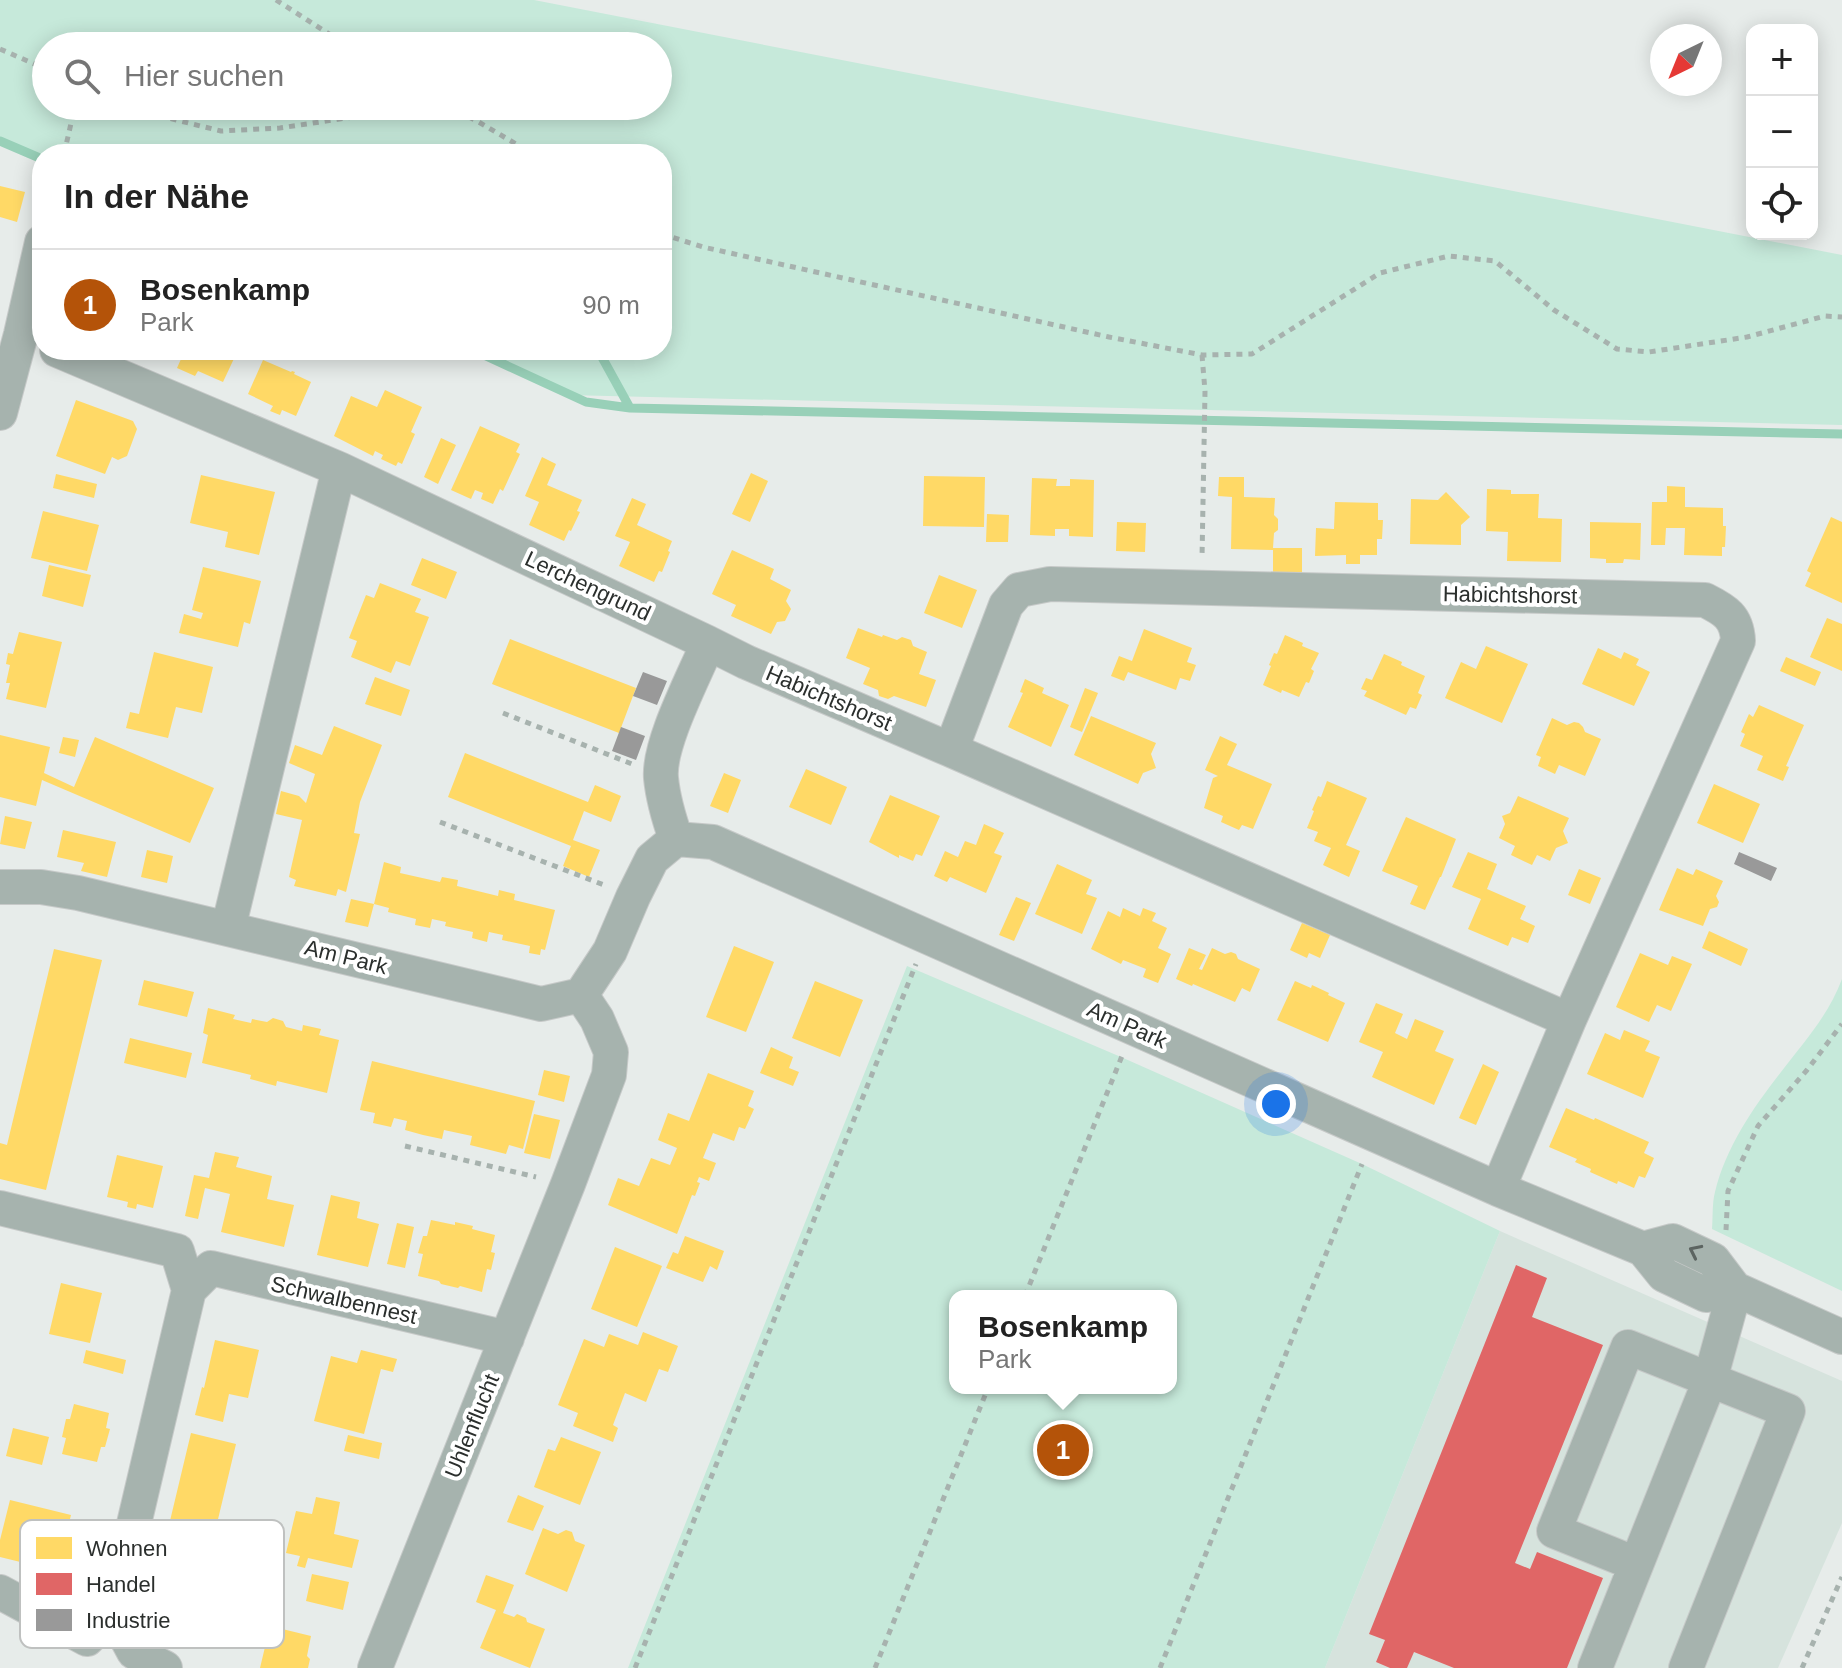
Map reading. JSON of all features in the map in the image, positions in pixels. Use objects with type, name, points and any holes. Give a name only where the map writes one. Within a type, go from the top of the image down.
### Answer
[{"type":"street","points":[[0,410],[32,338]]},
{"type":"street","name":"Lerchengrund","points":[[81,360],[339,469],[708,643]]},
{"type":"street","points":[[228,929],[339,469]]},
{"type":"street","name":"Habichtshorst","points":[[951,750],[1006,605],[1019,590],[1050,584],[1705,600],[1724,610],[1737,628],[1738,641],[1569,1020],[1498,1189]]},
{"type":"street","points":[[581,995],[610,951],[652,859],[676,839],[666,810],[660,775],[665,743],[708,643]]},
{"type":"street","name":"Habichtshorst","points":[[708,643],[1569,1020]]},
{"type":"street","name":"Am Park","points":[[676,839],[713,842],[1498,1189],[1643,1249],[1664,1275],[1706,1295],[1735,1289],[1842,1337]]},
{"type":"street","name":"Am Park","points":[[0,887],[41,887],[78,893],[541,1004],[581,995]]},
{"type":"street","name":"Uhlenflucht","points":[[375,1668],[609,1075],[611,1052],[597,1019],[581,995]]},
{"type":"street","points":[[0,1208],[177,1251],[189,1290],[135,1520]]},
{"type":"street","name":"Schwalbennest","points":[[189,1290],[211,1268],[507,1338]]},
{"type":"street","points":[[1595,1668],[1710,1380],[1735,1289]]},
{"type":"street","points":[[1636,1564],[1554,1531],[1628,1347],[1788,1411],[1686,1668]]},
{"type":"street","points":[[0,1592],[20,1603]]},
{"type":"street","points":[[132,1648],[165,1668]]},
{"type":"path","points":[[276,0],[326,32]]},
{"type":"path","points":[[0,49],[32,63]]},
{"type":"path","points":[[66,144],[71,120]]},
{"type":"path","points":[[176,120],[221,131],[280,128],[333,120]]},
{"type":"path","points":[[475,120],[516,144]]},
{"type":"path","points":[[672,237],[703,247],[1202,355],[1252,354],[1380,273],[1449,256],[1495,261],[1554,310],[1617,349],[1649,352],[1747,337],[1825,316],[1842,317]]},
{"type":"path","points":[[1202,355],[1205,391],[1202,587]]},
{"type":"path","points":[[503,713],[660,775]]},
{"type":"path","points":[[440,822],[633,897]]},
{"type":"path","points":[[635,1668],[913,970]]},
{"type":"path","points":[[1726,1241],[1728,1191],[1758,1126],[1842,1024]]},
{"type":"path","points":[[1027,1290],[1121,1057]]},
{"type":"path","points":[[405,1146],[568,1184]]},
{"type":"path","points":[[1160,1668],[1362,1164]]},
{"type":"path","points":[[875,1668],[986,1394]]},
{"type":"path","points":[[1802,1668],[1842,1577]]},
{"type":"shaded area","points":[[1500,1231],[1842,1381],[1842,1523],[1778,1668],[1325,1668]]},
{"type":"green space","points":[[0,0],[534,0],[1746,236],[1746,240],[1765,240],[1842,255],[1842,425],[567,395],[488,360],[672,360],[672,144],[32,144],[32,155],[0,142]]},
{"type":"green space","points":[[907,966],[1362,1164],[1500,1231],[1325,1668],[628,1668]]},
{"type":"green space","points":[[1842,979],[1842,1291],[1712,1229],[1715,1192],[1733,1144],[1760,1100],[1823,1017]]},
{"type":"building: Wohnen","points":[[0,186],[25,192],[17,222],[0,217]]},
{"type":"building: Wohnen","points":[[181,360],[233,360],[223,382],[198,371],[195,376],[177,368]]},
{"type":"building: Wohnen","points":[[263,360],[295,372],[311,382],[296,416],[282,410],[280,415],[270,411],[273,406],[248,394]]},
{"type":"building: Wohnen","points":[[385,390],[422,407],[402,464],[398,462],[396,466],[381,459],[383,455],[375,451],[373,456],[334,436],[351,396],[377,407]]},
{"type":"building: Wohnen","points":[[76,400],[133,421],[137,429],[127,456],[118,460],[112,457],[105,474],[56,456]]},
{"type":"building: Wohnen","points":[[480,426],[520,444],[516,452],[520,454],[503,491],[500,489],[493,504],[481,499],[483,493],[475,490],[471,499],[451,490]]},
{"type":"building: Wohnen","points":[[441,438],[456,445],[438,484],[424,477]]},
{"type":"building: Wohnen","points":[[542,457],[556,464],[547,485],[582,500],[577,511],[580,512],[564,541],[529,525],[539,502],[525,496]]},
{"type":"building: Wohnen","points":[[751,473],[768,481],[750,522],[732,514]]},
{"type":"building: Wohnen","points":[[56,474],[97,484],[94,498],[53,488]]},
{"type":"building: Wohnen","points":[[201,475],[275,492],[259,555],[225,547],[228,532],[190,523]]},
{"type":"building: Wohnen","points":[[924,476],[985,477],[984,527],[923,526]]},
{"type":"building: Wohnen","points":[[1219,477],[1244,477],[1244,497],[1275,498],[1274,515],[1278,519],[1278,530],[1274,533],[1273,548],[1302,548],[1302,574],[1273,574],[1273,550],[1231,549],[1232,497],[1218,496]]},
{"type":"building: Wohnen","points":[[1032,478],[1057,479],[1056,486],[1070,486],[1070,479],[1094,480],[1093,537],[1069,536],[1069,529],[1055,529],[1055,536],[1030,535]]},
{"type":"building: Wohnen","points":[[1667,486],[1685,487],[1685,507],[1723,508],[1723,526],[1726,526],[1722,556],[1684,555],[1685,528],[1666,528],[1665,545],[1651,545],[1652,502],[1667,502]]},
{"type":"building: Wohnen","points":[[1487,489],[1511,490],[1511,494],[1539,494],[1538,518],[1562,519],[1561,562],[1507,561],[1508,532],[1486,531]]},
{"type":"building: Wohnen","points":[[1446,492],[1470,517],[1461,525],[1461,545],[1410,544],[1411,499],[1438,500]]},
{"type":"building: Wohnen","points":[[632,498],[646,504],[637,525],[672,541],[662,572],[659,571],[654,582],[619,566],[630,542],[615,536]]},
{"type":"building: Wohnen","points":[[1335,502],[1378,503],[1378,520],[1383,520],[1382,539],[1377,539],[1377,555],[1360,555],[1360,564],[1346,564],[1346,555],[1315,556],[1316,528],[1334,529]]},
{"type":"building: Wohnen","points":[[43,511],[99,525],[87,571],[31,558]]},
{"type":"building: Wohnen","points":[[987,514],[1009,515],[1008,542],[986,542]]},
{"type":"building: Wohnen","points":[[1831,517],[1842,522],[1842,603],[1805,586],[1811,573],[1807,571]]},
{"type":"building: Wohnen","points":[[1117,522],[1146,523],[1145,552],[1116,551]]},
{"type":"building: Wohnen","points":[[1590,522],[1641,523],[1640,560],[1624,559],[1623,563],[1606,563],[1606,559],[1590,558]]},
{"type":"building: Wohnen","points":[[732,550],[774,569],[770,579],[791,590],[786,601],[791,609],[785,621],[777,622],[771,634],[731,616],[736,605],[712,594]]},
{"type":"building: Wohnen","points":[[422,558],[457,572],[446,599],[411,585]]},
{"type":"building: Wohnen","points":[[49,565],[91,575],[83,607],[42,596]]},
{"type":"building: Wohnen","points":[[203,567],[261,581],[250,624],[244,622],[238,647],[179,633],[184,614],[201,619],[203,613],[192,610]]},
{"type":"building: Wohnen","points":[[939,575],[977,590],[962,628],[924,613]]},
{"type":"building: Wohnen","points":[[380,583],[421,599],[415,612],[429,617],[410,666],[396,661],[391,673],[351,657],[357,641],[349,638],[366,595],[374,598]]},
{"type":"building: Wohnen","points":[[1827,618],[1842,624],[1842,671],[1810,657]]},
{"type":"building: Wohnen","points":[[858,628],[882,637],[911,640],[913,646],[927,652],[919,674],[936,680],[926,707],[894,696],[888,699],[879,696],[878,690],[863,684],[870,668],[846,658]]},
{"type":"building: Wohnen","points":[[1144,629],[1192,648],[1187,662],[1196,665],[1190,681],[1180,678],[1176,690],[1128,672],[1124,681],[1111,676],[1119,656],[1132,661]]},
{"type":"building: Wohnen","points":[[19,632],[62,642],[46,708],[6,699],[10,683],[6,683],[10,665],[6,664],[8,653],[13,654]]},
{"type":"building: Wohnen","points":[[1285,635],[1319,653],[1311,669],[1314,671],[1309,683],[1306,682],[1299,697],[1263,685],[1274,653],[1277,654]]},
{"type":"building: Wohnen","points":[[510,639],[636,688],[619,733],[492,684]]},
{"type":"building: Wohnen","points":[[1486,646],[1528,664],[1502,723],[1445,698],[1461,662],[1476,669]]},
{"type":"building: Wohnen","points":[[1598,648],[1621,659],[1624,652],[1639,659],[1636,665],[1650,672],[1634,706],[1582,684]]},
{"type":"building: Wohnen","points":[[154,652],[213,667],[202,713],[176,707],[168,738],[126,728],[130,712],[139,714]]},
{"type":"building: Wohnen","points":[[1384,654],[1425,676],[1416,709],[1410,707],[1406,715],[1364,696],[1367,691],[1361,689],[1366,678],[1372,680]]},
{"type":"building: Wohnen","points":[[1786,657],[1821,672],[1815,686],[1780,671]]},
{"type":"building: Wohnen","points":[[375,677],[410,690],[401,716],[365,704]]},
{"type":"building: Wohnen","points":[[1025,679],[1044,688],[1042,693],[1069,705],[1051,747],[1008,727],[1023,693],[1020,692]]},
{"type":"building: Wohnen","points":[[1085,688],[1098,693],[1082,732],[1070,727]]},
{"type":"building: Wohnen","points":[[1759,705],[1804,725],[1786,766],[1789,767],[1783,781],[1757,770],[1763,756],[1740,746],[1745,734],[1741,732],[1749,714],[1753,717]]},
{"type":"building: Wohnen","points":[[1091,716],[1156,743],[1151,754],[1156,768],[1143,773],[1138,784],[1074,755]]},
{"type":"building: Wohnen","points":[[1552,718],[1567,725],[1579,723],[1585,732],[1601,739],[1585,776],[1559,765],[1555,774],[1538,766],[1541,757],[1536,755]]},
{"type":"building: Wohnen","points":[[334,726],[382,745],[360,802],[354,833],[360,834],[346,892],[338,889],[336,896],[294,886],[296,880],[289,877],[302,820],[276,814],[281,791],[299,796],[306,803],[315,774],[289,763],[295,745],[322,755]]},
{"type":"building: Wohnen","points":[[0,735],[50,747],[44,773],[74,787],[95,737],[214,788],[190,843],[42,780],[36,806],[0,797]]},
{"type":"building: Wohnen","points":[[1220,736],[1237,744],[1227,765],[1272,784],[1253,829],[1242,825],[1239,830],[1221,822],[1223,816],[1204,808],[1213,778],[1218,776],[1205,770]]},
{"type":"building: Wohnen","points":[[63,737],[79,740],[75,757],[59,753]]},
{"type":"building: Wohnen","points":[[465,753],[588,802],[595,785],[621,796],[611,822],[584,811],[573,840],[600,850],[589,877],[563,866],[571,846],[448,797]]},
{"type":"building: Wohnen","points":[[806,769],[847,787],[831,825],[789,807]]},
{"type":"building: Wohnen","points":[[724,773],[741,780],[728,813],[710,806]]},
{"type":"building: Wohnen","points":[[1327,781],[1367,798],[1346,845],[1360,851],[1349,877],[1323,865],[1331,848],[1314,841],[1318,832],[1307,828],[1312,810]]},
{"type":"building: Wohnen","points":[[1714,784],[1760,804],[1743,843],[1697,823]]},
{"type":"building: Wohnen","points":[[890,795],[940,816],[922,856],[916,854],[913,861],[899,855],[899,858],[869,842]]},
{"type":"building: Wohnen","points":[[1518,796],[1569,818],[1563,831],[1568,843],[1556,848],[1550,861],[1537,855],[1532,865],[1511,855],[1515,846],[1499,838],[1505,824],[1502,816],[1510,813]]},
{"type":"building: Wohnen","points":[[5,816],[32,822],[25,849],[0,844]]},
{"type":"building: Wohnen","points":[[1406,817],[1456,839],[1425,910],[1410,904],[1418,886],[1382,871]]},
{"type":"building: Wohnen","points":[[984,824],[1004,833],[994,853],[1002,856],[986,893],[950,877],[947,882],[934,876],[945,851],[958,857],[965,841],[976,845]]},
{"type":"building: Wohnen","points":[[63,830],[116,842],[107,877],[81,871],[84,863],[57,857]]},
{"type":"building: Wohnen","points":[[147,850],[173,856],[167,883],[141,877]]},
{"type":"building: Wohnen","points":[[1468,852],[1497,864],[1487,889],[1526,906],[1520,919],[1535,926],[1528,943],[1512,937],[1508,946],[1468,929],[1481,899],[1452,887]]},
{"type":"building: Wohnen","points":[[384,862],[401,867],[400,873],[440,882],[442,877],[458,880],[457,886],[498,896],[499,890],[515,894],[514,900],[555,910],[545,950],[541,949],[540,955],[529,953],[530,946],[502,940],[503,935],[489,932],[487,942],[472,938],[473,932],[445,926],[446,922],[432,919],[430,928],[415,925],[416,919],[388,912],[389,908],[374,904]]},
{"type":"building: Wohnen","points":[[1057,864],[1092,880],[1086,894],[1097,898],[1082,934],[1035,914]]},
{"type":"building: Wohnen","points":[[1677,868],[1693,875],[1696,869],[1723,881],[1716,896],[1719,902],[1717,907],[1710,909],[1703,926],[1659,910]]},
{"type":"building: Wohnen","points":[[1579,869],[1601,878],[1590,904],[1568,895]]},
{"type":"building: Wohnen","points":[[1016,897],[1031,903],[1014,941],[999,935]]},
{"type":"building: Wohnen","points":[[351,899],[374,904],[368,927],[345,922]]},
{"type":"building: Wohnen","points":[[1123,908],[1140,916],[1143,908],[1156,913],[1152,921],[1167,928],[1158,948],[1171,954],[1158,983],[1143,977],[1146,969],[1123,960],[1121,964],[1091,949],[1108,911],[1120,917]]},
{"type":"building: Wohnen","points":[[1302,923],[1330,935],[1320,958],[1309,953],[1307,958],[1290,950]]},
{"type":"building: Wohnen","points":[[1709,931],[1748,949],[1741,966],[1702,948]]},
{"type":"building: Wohnen","points":[[734,946],[774,962],[746,1032],[706,1017]]},
{"type":"building: Wohnen","points":[[1189,948],[1206,955],[1199,969],[1202,970],[1212,948],[1225,954],[1236,954],[1238,959],[1260,969],[1250,992],[1242,988],[1235,1002],[1176,979]]},
{"type":"building: Wohnen","points":[[54,949],[102,960],[46,1190],[0,1179],[0,1143],[7,1145]]},
{"type":"building: Wohnen","points":[[1640,953],[1668,965],[1672,956],[1692,964],[1671,1011],[1657,1005],[1649,1022],[1616,1007]]},
{"type":"building: Wohnen","points":[[144,980],[194,992],[187,1017],[138,1005]]},
{"type":"building: Wohnen","points":[[815,981],[863,1000],[840,1057],[792,1038]]},
{"type":"building: Wohnen","points":[[1295,981],[1311,988],[1312,985],[1345,1003],[1328,1042],[1277,1020]]},
{"type":"building: Wohnen","points":[[1376,1003],[1403,1014],[1395,1033],[1407,1039],[1415,1019],[1444,1031],[1435,1051],[1454,1059],[1434,1105],[1372,1077],[1383,1052],[1359,1042]]},
{"type":"building: Wohnen","points":[[208,1008],[251,1023],[252,1019],[267,1022],[273,1018],[283,1021],[286,1027],[302,1031],[303,1025],[321,1029],[319,1035],[339,1040],[327,1093],[277,1081],[276,1086],[250,1079],[251,1075],[202,1063],[208,1035],[203,1033]]},
{"type":"building: Wohnen","points":[[1624,1030],[1650,1041],[1645,1051],[1660,1057],[1643,1098],[1587,1074],[1605,1033],[1620,1040]]},
{"type":"building: Wohnen","points":[[130,1038],[192,1053],[186,1078],[124,1063]]},
{"type":"building: Wohnen","points":[[771,1047],[793,1057],[789,1068],[799,1072],[793,1086],[760,1073]]},
{"type":"building: Wohnen","points":[[372,1061],[535,1101],[523,1149],[509,1145],[506,1154],[470,1145],[472,1136],[444,1130],[442,1139],[423,1135],[405,1130],[407,1121],[394,1118],[391,1127],[373,1123],[375,1113],[360,1110]]},
{"type":"building: Wohnen","points":[[1483,1064],[1499,1072],[1476,1125],[1459,1118]]},
{"type":"building: Wohnen","points":[[544,1070],[570,1076],[564,1102],[538,1095]]},
{"type":"building: Wohnen","points":[[708,1073],[754,1091],[748,1106],[754,1109],[745,1129],[739,1127],[734,1141],[713,1133],[703,1158],[716,1163],[709,1181],[699,1177],[695,1196],[692,1195],[677,1234],[608,1205],[618,1178],[639,1186],[651,1158],[670,1165],[677,1148],[658,1140],[668,1113],[689,1121]]},
{"type":"building: Wohnen","points":[[1566,1108],[1649,1142],[1644,1153],[1654,1158],[1645,1178],[1639,1176],[1634,1188],[1618,1181],[1617,1184],[1590,1172],[1591,1169],[1575,1162],[1577,1159],[1549,1147]]},
{"type":"building: Wohnen","points":[[534,1114],[560,1120],[550,1159],[524,1153]]},
{"type":"building: Wohnen","points":[[215,1152],[239,1157],[236,1167],[272,1176],[267,1199],[294,1205],[284,1247],[221,1232],[230,1194],[205,1188],[198,1219],[185,1216],[194,1175],[209,1178]]},
{"type":"building: Wohnen","points":[[117,1155],[163,1166],[153,1208],[137,1204],[136,1209],[127,1207],[128,1202],[107,1197]]},
{"type":"building: Wohnen","points":[[331,1195],[360,1202],[357,1218],[379,1224],[368,1267],[317,1255]]},
{"type":"building: Wohnen","points":[[431,1220],[473,1226],[472,1229],[495,1235],[491,1252],[495,1253],[491,1270],[487,1269],[482,1292],[418,1276],[423,1254],[418,1253]]},
{"type":"building: Wohnen","points":[[397,1223],[414,1227],[405,1268],[387,1264]]},
{"type":"building: Wohnen","points":[[685,1236],[724,1251],[717,1270],[710,1266],[703,1282],[666,1268],[673,1252],[678,1254]]},
{"type":"building: Wohnen","points":[[615,1247],[662,1266],[637,1327],[591,1309]]},
{"type":"building: Wohnen","points":[[61,1283],[102,1293],[90,1343],[49,1334]]},
{"type":"building: Wohnen","points":[[643,1332],[678,1346],[668,1372],[659,1369],[646,1402],[625,1393],[613,1425],[618,1428],[613,1442],[573,1426],[578,1413],[558,1405],[584,1339],[604,1347],[609,1334],[638,1345]]},
{"type":"building: Wohnen","points":[[215,1340],[259,1350],[248,1398],[229,1394],[223,1422],[195,1415]]},
{"type":"building: Wohnen","points":[[86,1350],[126,1360],[123,1374],[83,1363]]},
{"type":"building: Wohnen","points":[[361,1350],[397,1359],[393,1372],[381,1369],[364,1434],[314,1421],[331,1356],[357,1363]]},
{"type":"building: Wohnen","points":[[74,1404],[109,1413],[106,1428],[110,1429],[97,1462],[62,1454],[66,1419],[70,1419]]},
{"type":"building: Wohnen","points":[[13,1428],[49,1437],[42,1465],[6,1456]]},
{"type":"building: Wohnen","points":[[191,1433],[236,1444],[218,1520],[170,1520]]},
{"type":"building: Wohnen","points":[[348,1435],[382,1443],[379,1459],[344,1451]]},
{"type":"building: Wohnen","points":[[561,1437],[601,1452],[580,1505],[534,1487],[548,1449],[555,1451]]},
{"type":"building: Wohnen","points":[[518,1495],[544,1506],[533,1531],[507,1522]]},
{"type":"building: Wohnen","points":[[316,1497],[340,1502],[334,1534],[359,1540],[352,1568],[308,1558],[305,1568],[297,1566],[300,1556],[286,1553],[296,1511],[312,1514]]},
{"type":"building: Wohnen","points":[[10,1500],[71,1515],[70,1520],[20,1520],[20,1562],[0,1557],[0,1540]]},
{"type":"building: Wohnen","points":[[543,1528],[558,1534],[566,1530],[572,1532],[575,1541],[585,1545],[567,1592],[525,1574]]},
{"type":"building: Wohnen","points":[[312,1574],[349,1582],[343,1610],[306,1601]]},
{"type":"building: Wohnen","points":[[486,1575],[514,1585],[503,1613],[514,1617],[517,1614],[545,1629],[530,1668],[480,1648],[496,1610],[476,1602]]},
{"type":"building: Wohnen","points":[[284,1629],[311,1636],[308,1668],[260,1668],[265,1648],[284,1648]]},
{"type":"building: Handel","points":[[1516,1265],[1547,1278],[1532,1317],[1603,1345],[1515,1563],[1530,1569],[1537,1552],[1603,1578],[1567,1668],[1454,1668],[1414,1652],[1407,1668],[1390,1668],[1376,1662],[1385,1640],[1369,1634]]},
{"type":"building: Industrie","points":[[643,672],[667,681],[657,705],[633,696]]},
{"type":"building: Industrie","points":[[621,727],[645,736],[636,760],[612,751]]},
{"type":"building: Industrie","points":[[1739,852],[1777,868],[1771,881],[1734,864]]},
{"type":"waterway","points":[[0,141],[32,155]]},
{"type":"waterway","points":[[495,360],[586,402],[630,408],[1842,434]]},
{"type":"waterway","points":[[604,360],[630,408]]},
{"type":"place","name":"Bosenkamp","points":[[1063,1450]]}]
